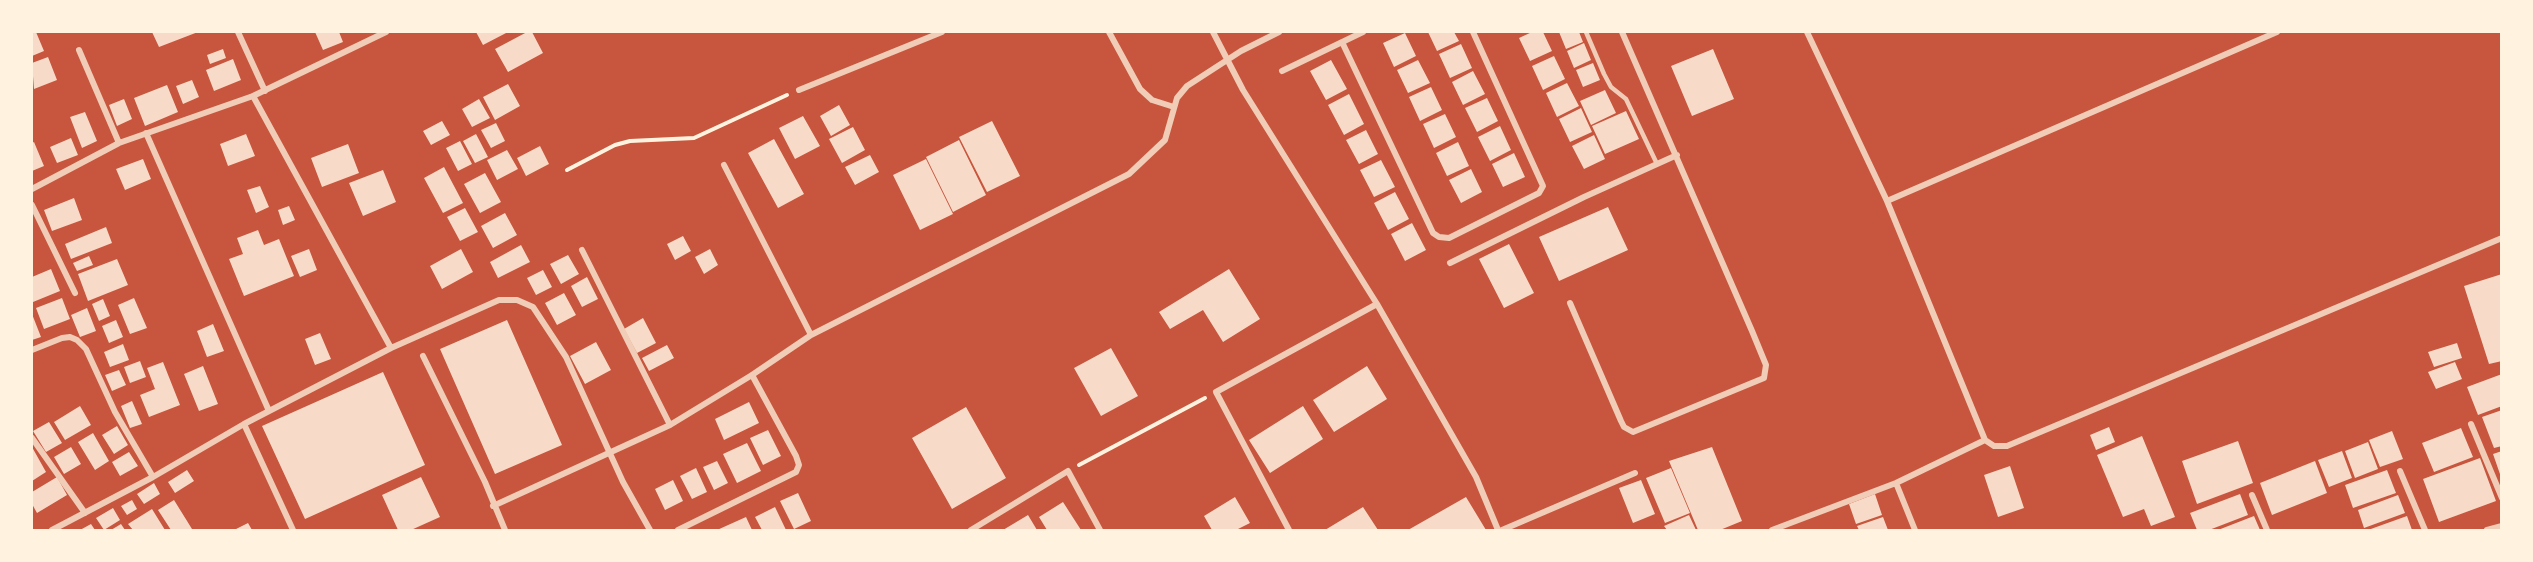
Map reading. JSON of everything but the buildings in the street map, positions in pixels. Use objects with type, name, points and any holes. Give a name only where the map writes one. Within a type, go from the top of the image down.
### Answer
[{"type":"street","points":[[238,32],[265,91]]},
{"type":"street","points":[[32,189],[119,143],[253,96],[386,32]]},
{"type":"street","points":[[799,90],[942,32]]},
{"type":"street","points":[[1108,32],[1140,89],[1152,100],[1174,107]]},
{"type":"street","points":[[1212,32],[1239,81],[1377,304],[1476,477],[1500,531],[1635,473]]},
{"type":"street","points":[[494,506],[670,424],[752,375],[811,335],[1129,174],[1165,140],[1177,98],[1202,76],[1279,32]]},
{"type":"street","points":[[1282,71],[1363,32]]},
{"type":"street","points":[[1342,42],[1433,233],[1439,237],[1449,238],[1539,193],[1544,186],[1473,32]]},
{"type":"street","points":[[1570,303],[1621,422],[1624,427],[1633,432],[1764,378],[1766,365],[1622,32]]},
{"type":"street","points":[[1807,32],[1887,201],[1985,441],[1994,446],[2007,446],[2502,238]]},
{"type":"street","points":[[1887,201],[2277,32]]},
{"type":"street","points":[[79,50],[119,143]]},
{"type":"street","points":[[253,96],[391,348]]},
{"type":"street","points":[[146,133],[270,411]]},
{"type":"street","points":[[1450,263],[1677,155]]},
{"type":"street","points":[[724,165],[811,335]]},
{"type":"street","points":[[32,205],[75,293]]},
{"type":"street","points":[[582,250],[670,424]]},
{"type":"street","points":[[52,531],[153,477],[244,424],[391,348],[499,300],[517,300],[533,307],[566,357],[623,483],[650,531]]},
{"type":"street","points":[[1289,531],[1216,392],[1377,304]]},
{"type":"street","points":[[32,350],[70,337],[81,344],[128,438],[153,477]]},
{"type":"street","points":[[423,356],[485,482],[505,531]]},
{"type":"street","points":[[678,531],[796,472],[799,465],[796,456],[752,375]]},
{"type":"street","points":[[244,424],[293,531]]},
{"type":"street","points":[[2471,424],[2502,498]]},
{"type":"street","points":[[32,438],[85,513]]},
{"type":"street","points":[[1772,531],[1896,483],[1985,441]]},
{"type":"street","points":[[971,531],[1068,471],[1100,531]]},
{"type":"street","points":[[2400,471],[2425,531]]},
{"type":"street","points":[[1896,483],[1915,531]]},
{"type":"street","points":[[2252,495],[2267,531]]},
{"type":"street","points":[[2487,531],[2502,526]]},
{"type":"lane","points":[[1586,32],[1604,74],[1611,87],[1626,99],[1657,164]]},
{"type":"path","points":[[567,170],[623,143],[694,138],[799,90]]},
{"type":"path","points":[[1068,471],[1216,392]]}]
